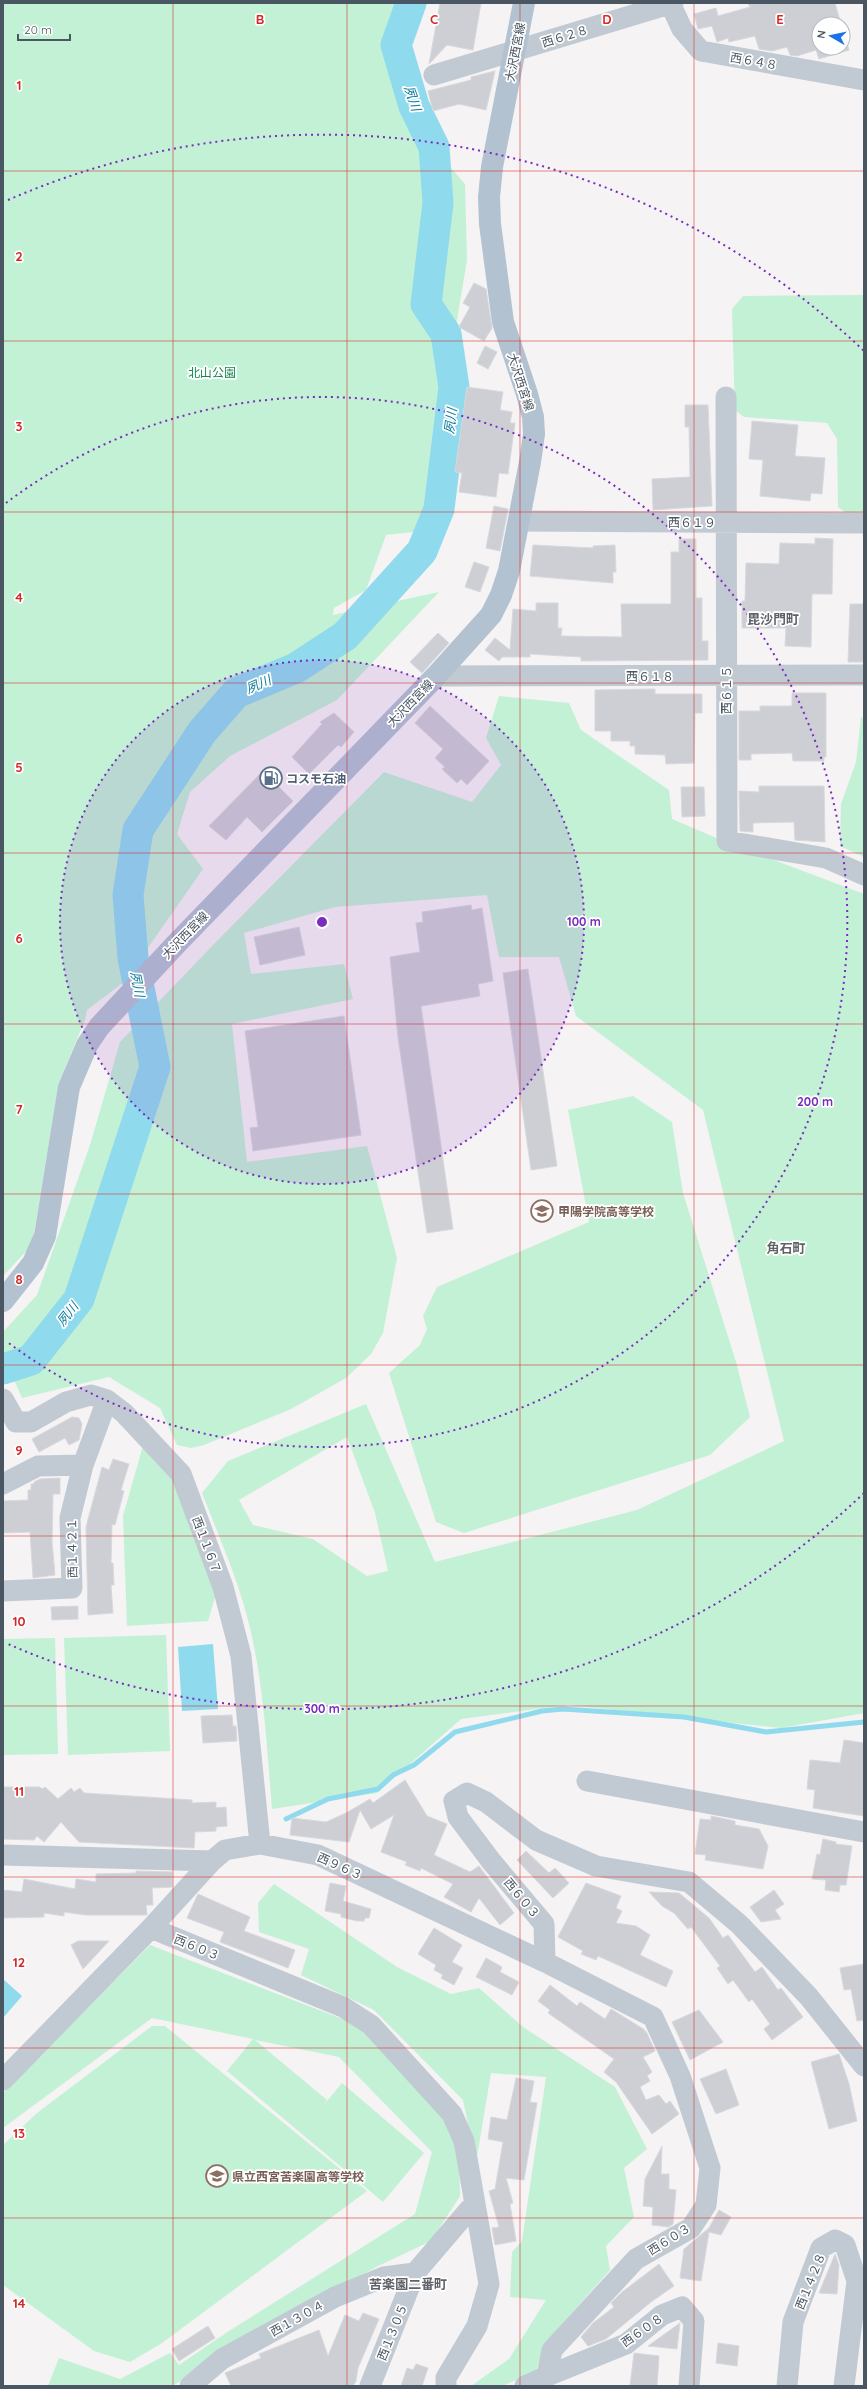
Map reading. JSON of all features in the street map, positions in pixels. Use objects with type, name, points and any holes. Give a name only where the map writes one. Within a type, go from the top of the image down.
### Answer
[{"type":"main road","name":"大沢西宮線","points":[[3,1301],[33,1263],[45,1236],[69,1087],[87,1045],[112,1013],[178,942],[436,676],[491,615],[509,571],[534,434],[532,417],[503,322],[490,224],[489,197],[492,167],[516,51],[524,3]]},
{"type":"street","name":"西６２８","points":[[434,75],[671,3]]},
{"type":"street","name":"西６４８","points":[[671,3],[682,29],[701,51],[864,80]]},
{"type":"street","name":"西６１５","points":[[726,397],[727,841],[826,858],[864,875]]},
{"type":"street","name":"西６１９","points":[[519,521],[864,523]]},
{"type":"street","name":"西６１８","points":[[436,676],[726,676],[864,674]]},
{"type":"street","name":"西１１６７","points":[[5,1404],[16,1422],[30,1422],[66,1402],[91,1395],[107,1400],[124,1413],[181,1474],[223,1587],[241,1656],[260,1844]]},
{"type":"street","name":"西１４２１","points":[[3,1591],[72,1588],[70,1518],[83,1465],[107,1400]]},
{"type":"street","points":[[3,1484],[38,1466],[83,1465]]},
{"type":"street","points":[[587,1781],[864,1832]]},
{"type":"street","name":"西６０３","points":[[546,2376],[552,2350],[636,2259],[691,2228],[706,2205],[710,2168],[680,2076],[653,2017],[545,1962],[544,1924],[491,1861],[458,1818],[454,1801],[467,1793],[486,1802],[536,1840],[596,1866],[689,1882],[750,1935],[809,1997],[864,2066]]},
{"type":"street","name":"西９６３","points":[[151,1928],[212,1861],[225,1850],[260,1844],[318,1855],[545,1962]]},
{"type":"street","points":[[3,1855],[212,1861]]},
{"type":"street","points":[[3,2080],[151,1928]]},
{"type":"street","name":"西６０３","points":[[151,1928],[343,2006],[371,2025],[452,2114],[464,2141],[489,2284],[477,2326],[446,2378],[446,2386]]},
{"type":"street","name":"西１３０５","points":[[370,2386],[415,2273],[474,2204]]},
{"type":"street","name":"西１４２８","points":[[787,2386],[793,2322],[821,2248],[834,2240],[845,2245],[857,2281],[844,2386]]},
{"type":"street","name":"西１３０４","points":[[190,2386],[222,2359],[335,2297],[384,2277],[415,2273]]},
{"type":"street","name":"西６０８","points":[[546,2376],[626,2344],[662,2315],[682,2307],[694,2321],[689,2386]]},
{"type":"street","points":[[525,2386],[546,2376]]},
{"type":"green space","name":"北山公園","points":[[3,3],[408,3],[417,129],[465,184],[467,260],[422,531],[386,535],[366,590],[334,608],[333,615],[439,592],[337,700],[230,756],[190,792],[177,834],[203,869],[124,982],[87,1010],[85,1020],[59,1082],[32,1245],[3,1276]]},
{"type":"green space","points":[[864,295],[864,513],[846,513],[838,507],[837,439],[827,423],[744,417],[735,410],[732,309],[743,296]]},
{"type":"green space","points":[[499,696],[569,703],[581,730],[669,790],[672,819],[721,840],[864,894],[864,1713],[781,1728],[568,1705],[461,1719],[377,1793],[272,1809],[267,1741],[255,1650],[240,1593],[202,1493],[228,1461],[366,1404],[435,1562],[637,1510],[784,1441],[703,1110],[576,1016],[559,957],[499,957],[487,895],[335,907],[244,933],[251,974],[344,964],[353,999],[232,1024],[247,1162],[367,1146],[397,1258],[383,1333],[371,1354],[346,1378],[291,1409],[204,1445],[191,1448],[177,1445],[160,1408],[109,1377],[22,1398],[3,1355],[3,1332],[37,1295],[90,1145],[120,1042],[215,943],[384,772],[472,802],[501,765],[486,738]],"holes":[[[347,1437],[375,1513],[388,1571],[367,1576],[313,1539],[253,1525],[239,1500]]]},
{"type":"green space","points":[[861,717],[864,719],[864,857],[840,846],[841,804],[856,762]]},
{"type":"green space","points":[[633,1096],[672,1122],[683,1193],[736,1362],[750,1417],[710,1455],[464,1533],[436,1522],[389,1373],[420,1345],[427,1329],[423,1316],[437,1287],[589,1222],[568,1110]]},
{"type":"green space","points":[[144,1442],[173,1477],[216,1594],[208,1621],[127,1626],[123,1516]]},
{"type":"green space","points":[[166,1635],[170,1751],[68,1755],[64,1638]]},
{"type":"green space","points":[[55,1638],[58,1754],[3,1755],[3,1639]]},
{"type":"green space","points":[[274,1884],[397,1967],[451,1994],[479,1988],[523,2027],[615,2087],[647,2149],[624,2168],[634,2217],[606,2246],[610,2270],[544,2344],[536,2372],[502,2386],[471,2386],[509,2359],[546,2300],[510,2297],[512,2252],[522,2241],[546,2077],[491,2073],[476,2162],[463,2100],[374,2010],[301,1975],[309,1949],[259,1932],[258,1903]]},
{"type":"green space","points":[[150,1945],[358,2025],[449,2121],[459,2160],[460,2196],[431,2241],[376,2267],[172,2386],[48,2386],[59,2358],[120,2379],[170,2353],[179,2365],[226,2333],[415,2214],[432,2152],[339,2057],[255,2040],[327,2100],[322,2107],[342,2083],[424,2153],[383,2202],[227,2071],[253,2039],[152,2018],[3,2128],[3,2093]]},
{"type":"green space","name":"県立西宮苦楽園高等学校","points":[[152,2026],[165,2026],[367,2191],[162,2343],[130,2362],[94,2351],[3,2285],[3,2145],[37,2113]]},
{"type":"water","points":[[213,1644],[218,1709],[182,1711],[178,1647]]},
{"type":"water","points":[[3,1979],[22,1996],[3,2018]]},
{"type":"building","points":[[440,3],[481,3],[473,50],[447,45],[429,64]]},
{"type":"building","points":[[748,3],[835,3],[839,16],[811,16],[811,52],[797,56],[790,55],[787,47],[772,51],[759,49],[755,36],[729,42],[728,38],[717,42],[712,26],[698,29],[694,14],[716,8],[718,16],[750,7]]},
{"type":"building","points":[[818,56],[829,56],[819,59]]},
{"type":"building","points":[[495,71],[486,110],[459,104],[433,111],[428,91],[471,80],[471,77]]},
{"type":"building","points":[[474,283],[486,289],[492,328],[484,341],[459,327],[470,307],[463,303]]},
{"type":"building","points":[[485,346],[497,352],[488,369],[477,363]]},
{"type":"building","points":[[467,387],[503,392],[500,410],[512,412],[510,423],[515,423],[508,474],[499,473],[496,497],[459,492],[462,473],[455,472]]},
{"type":"building","points":[[685,405],[708,405],[712,506],[653,510],[652,479],[690,477],[689,427],[685,427]]},
{"type":"building","points":[[752,421],[798,425],[795,456],[825,458],[822,494],[811,493],[810,501],[760,496],[763,460],[749,459]]},
{"type":"building","points":[[494,506],[508,509],[500,551],[486,548]]},
{"type":"building","points":[[815,538],[833,539],[832,594],[812,594],[811,647],[785,646],[786,628],[742,628],[742,601],[745,601],[746,563],[779,564],[780,543],[815,544]]},
{"type":"building","points":[[679,539],[696,539],[696,598],[702,598],[702,641],[708,641],[708,660],[581,661],[581,657],[530,654],[530,657],[502,657],[499,661],[485,650],[495,638],[510,650],[513,609],[536,611],[536,603],[558,603],[558,628],[562,628],[561,636],[622,637],[621,604],[671,604],[671,552],[679,552]]},
{"type":"building","points":[[533,545],[593,548],[593,546],[615,545],[616,572],[613,572],[613,583],[530,576]]},
{"type":"building","points":[[474,562],[489,567],[480,592],[465,587]]},
{"type":"building","points":[[850,604],[864,604],[864,662],[848,662]]},
{"type":"building","points":[[438,633],[449,643],[422,673],[410,662]]},
{"type":"building","points":[[655,689],[655,694],[702,694],[702,713],[695,713],[694,763],[666,764],[665,755],[635,754],[635,746],[630,746],[630,741],[611,741],[611,731],[595,731],[595,690]]},
{"type":"building","points":[[792,693],[826,693],[826,757],[824,757],[824,761],[793,761],[792,753],[751,754],[751,760],[739,760],[739,711],[760,711],[760,706],[792,706]]},
{"type":"building","points":[[430,706],[489,761],[467,785],[461,779],[457,783],[442,769],[445,767],[435,758],[443,749],[415,723]]},
{"type":"building","points":[[334,713],[354,732],[341,747],[338,745],[309,774],[292,757],[322,724],[320,722]]},
{"type":"building","points":[[263,771],[293,801],[262,832],[247,817],[226,840],[209,826]]},
{"type":"building","points":[[759,786],[824,786],[825,842],[795,840],[794,822],[753,823],[753,832],[740,831],[739,791],[759,792]]},
{"type":"building","points":[[681,787],[704,787],[705,816],[682,817]]},
{"type":"building","points":[[471,905],[472,910],[482,908],[493,981],[478,984],[480,996],[421,1006],[453,1229],[427,1233],[398,1037],[390,957],[420,952],[416,923],[423,922],[422,912]]},
{"type":"building","points":[[299,927],[305,955],[260,965],[254,937]]},
{"type":"building","points":[[528,969],[557,1166],[531,1170],[503,973]]},
{"type":"building","points":[[344,1016],[361,1135],[253,1151],[250,1128],[258,1127],[245,1031]]},
{"type":"building","points":[[72,1417],[79,1418],[82,1424],[79,1440],[69,1445],[65,1438],[39,1452],[32,1439]]},
{"type":"building","points":[[113,1459],[129,1464],[121,1490],[124,1491],[115,1525],[112,1524],[111,1563],[113,1563],[114,1585],[111,1585],[113,1613],[88,1615],[86,1527],[102,1467],[109,1470]]},
{"type":"building","points":[[60,1478],[60,1494],[53,1494],[52,1542],[55,1575],[33,1578],[30,1532],[3,1533],[3,1501],[28,1500],[28,1490],[31,1490],[31,1484],[34,1484],[34,1482],[40,1479]]},
{"type":"building","points":[[78,1606],[78,1619],[52,1620],[51,1607]]},
{"type":"building","points":[[232,1715],[233,1726],[236,1726],[237,1741],[203,1743],[201,1716]]},
{"type":"building","points":[[844,1740],[864,1743],[864,1816],[813,1808],[815,1790],[807,1789],[810,1760],[840,1763]]},
{"type":"building","points":[[405,1780],[427,1816],[447,1824],[434,1855],[470,1872],[479,1866],[514,1913],[500,1925],[479,1898],[471,1912],[444,1897],[453,1884],[421,1868],[420,1871],[405,1865],[407,1862],[381,1852],[394,1815],[371,1829],[360,1810],[349,1842],[290,1835],[292,1818],[326,1822],[346,1813],[370,1799],[373,1803]]},
{"type":"building","points":[[3,1787],[40,1787],[42,1789],[45,1787],[58,1799],[71,1788],[74,1792],[80,1788],[84,1793],[192,1800],[192,1803],[216,1802],[216,1808],[226,1807],[227,1826],[216,1827],[216,1831],[195,1832],[194,1848],[79,1842],[61,1822],[44,1842],[37,1836],[34,1840],[3,1839]]},
{"type":"building","points":[[711,1816],[735,1821],[735,1825],[759,1829],[768,1846],[763,1869],[705,1860],[706,1855],[695,1854],[700,1819],[711,1820]]},
{"type":"building","points":[[823,1839],[836,1842],[836,1844],[852,1846],[846,1885],[840,1885],[839,1892],[825,1890],[826,1880],[812,1879],[817,1854],[820,1855]]},
{"type":"building","points":[[526,1851],[549,1873],[555,1868],[569,1883],[553,1898],[517,1860]]},
{"type":"building","points":[[136,1871],[172,1872],[172,1887],[152,1888],[153,1905],[146,1905],[147,1915],[85,1915],[64,1912],[64,1916],[44,1913],[44,1917],[3,1918],[3,1890],[22,1892],[24,1879],[75,1889],[76,1879],[96,1882],[96,1874],[136,1873]]},
{"type":"building","points":[[330,1883],[346,1886],[343,1901],[371,1909],[369,1918],[365,1918],[364,1921],[357,1921],[341,1917],[341,1914],[325,1911]]},
{"type":"building","points":[[586,1883],[621,1896],[616,1908],[622,1911],[616,1923],[636,1926],[650,1935],[640,1955],[673,1971],[666,1987],[598,1956],[596,1960],[581,1954],[583,1951],[558,1937]]},
{"type":"building","points":[[774,1890],[784,1904],[775,1910],[781,1919],[761,1922],[750,1907]]},
{"type":"building","points":[[649,1892],[679,1893],[709,1918],[723,1938],[728,1935],[755,1972],[762,1967],[778,1990],[781,1988],[803,2017],[772,2040],[764,2029],[770,2024],[752,1999],[749,2002],[733,1980],[728,1984],[717,1968],[720,1966],[691,1927],[688,1929],[674,1913],[662,1906]]},
{"type":"building","points":[[198,1894],[250,1917],[244,1931],[295,1950],[288,1968],[220,1942],[224,1932],[187,1918]]},
{"type":"building","points":[[434,1928],[462,1945],[452,1962],[463,1968],[454,1985],[441,1978],[443,1975],[434,1970],[436,1965],[418,1954]]},
{"type":"building","points":[[78,1941],[109,1941],[83,1969],[71,1945]]},
{"type":"building","points":[[486,1958],[502,1967],[500,1972],[519,1982],[512,1995],[476,1977]]},
{"type":"building","points":[[864,1964],[864,2020],[857,2021],[851,1989],[844,1990],[840,1968]]},
{"type":"building","points":[[550,1985],[577,2006],[580,2002],[605,2019],[611,2009],[645,2030],[644,2033],[646,2031],[655,2051],[643,2057],[652,2072],[647,2076],[650,2081],[640,2087],[646,2100],[659,2095],[666,2104],[670,2101],[679,2114],[652,2134],[616,2082],[604,2072],[614,2059],[548,2013],[550,2010],[538,2001]]},
{"type":"building","points":[[699,2010],[723,2042],[690,2060],[672,2022]]},
{"type":"building","points":[[839,2054],[849,2084],[857,2121],[829,2129],[811,2062]]},
{"type":"building","points":[[726,2069],[739,2105],[716,2114],[700,2079]]},
{"type":"building","points":[[516,2078],[534,2081],[530,2102],[537,2103],[524,2180],[506,2178],[513,2203],[510,2204],[516,2241],[495,2245],[492,2228],[499,2227],[489,2191],[495,2189],[503,2142],[488,2139],[491,2117],[507,2120]]},
{"type":"building","points":[[662,2146],[661,2174],[669,2174],[669,2189],[676,2190],[673,2224],[669,2227],[652,2225],[653,2207],[643,2206],[645,2179]]},
{"type":"building","points":[[719,2210],[731,2217],[721,2235],[709,2232],[701,2281],[680,2278],[684,2249],[709,2228]]},
{"type":"building","points":[[835,2254],[839,2265],[837,2294],[819,2293]]},
{"type":"building","points":[[659,2264],[674,2286],[651,2302],[606,2339],[588,2346],[581,2337],[593,2323],[614,2307],[611,2303],[622,2292]]},
{"type":"building","points":[[363,2313],[379,2319],[358,2368],[356,2381],[353,2386],[231,2386],[225,2373],[261,2358],[259,2354],[319,2330],[328,2356],[345,2315],[359,2321]]},
{"type":"building","points":[[680,2323],[677,2349],[648,2346]]},
{"type":"building","points":[[208,2326],[215,2338],[179,2361],[172,2349]]},
{"type":"building","points":[[718,2343],[739,2346],[737,2366],[716,2363]]},
{"type":"building","points":[[634,2353],[659,2356],[657,2386],[630,2386]]},
{"type":"building","points":[[416,2364],[428,2368],[422,2386],[401,2386],[407,2368],[413,2370]]},
{"type":"waterway","name":"夙川","points":[[3,1369],[31,1360],[79,1299],[155,1067],[133,958],[128,895],[138,830],[202,732],[236,693],[296,668],[345,636],[422,551],[439,509],[454,387],[446,334],[426,304],[438,203],[434,147],[414,106],[396,45],[411,3]]},
{"type":"waterway","points":[[286,1819],[328,1799],[378,1789],[393,1775],[414,1765],[455,1732],[542,1711],[563,1709],[684,1717],[766,1732],[864,1722]]},
{"type":"place","name":"コスモ石油","points":[[271,778]]},
{"type":"place","name":"甲陽学院高等学校","points":[[542,1211]]},
{"type":"place","name":"県立西宮苦楽園高等学校","points":[[217,2176]]},
{"type":"district","name":"毘沙門町","points":[[773,619]]},
{"type":"district","name":"角石町","points":[[786,1248]]},
{"type":"district","name":"苦楽園二番町","points":[[408,2284]]}]
